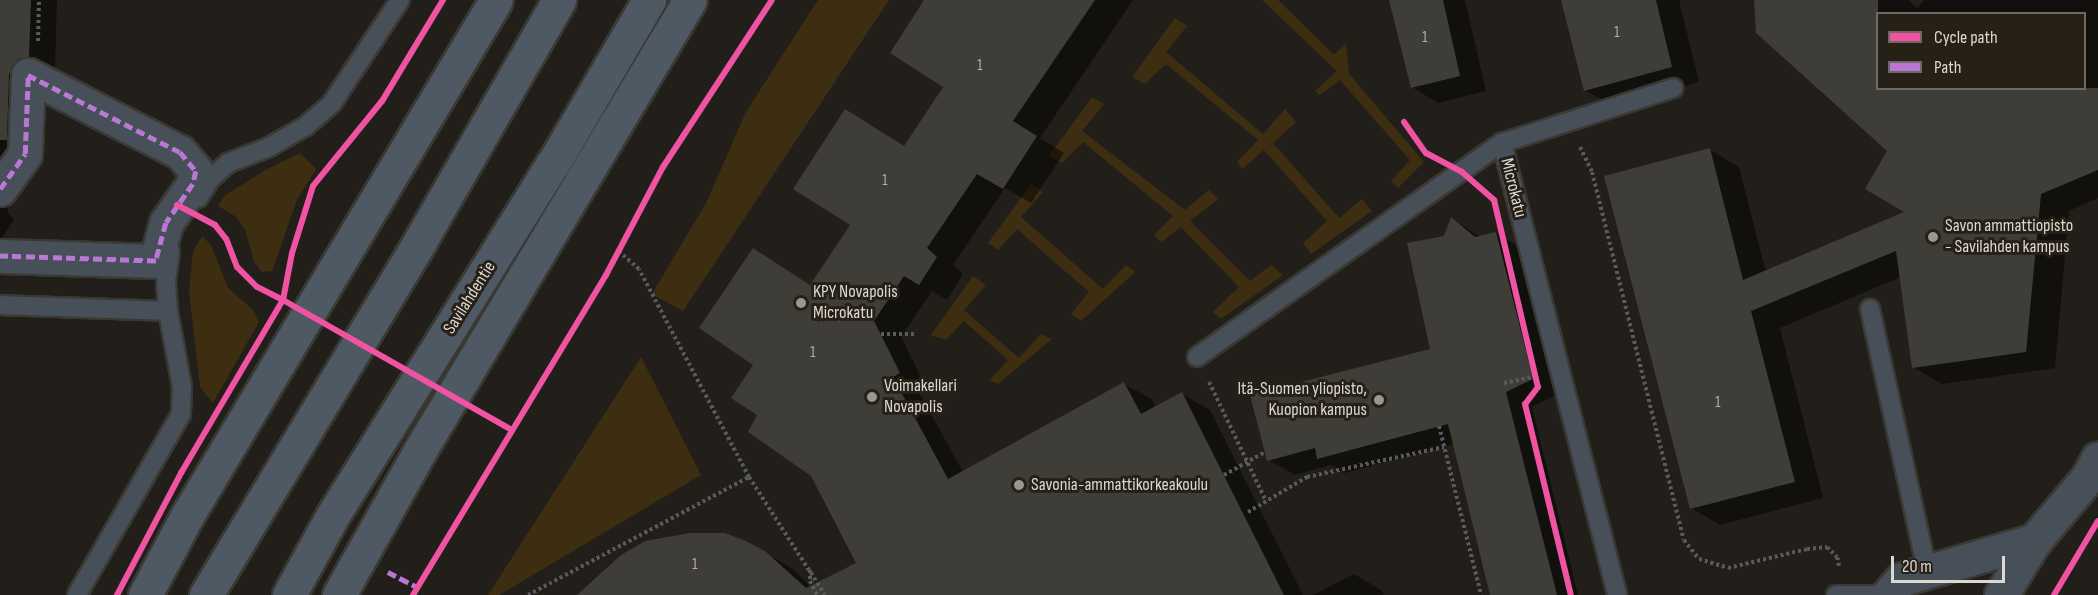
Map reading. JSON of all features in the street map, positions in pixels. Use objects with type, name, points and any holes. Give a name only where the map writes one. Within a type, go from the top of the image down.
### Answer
[{"type":"main road","points":[[146,595],[193,506],[496,0]]},
{"type":"main road","points":[[206,595],[420,241],[559,0]]},
{"type":"main road","name":"Savilahdentie","points":[[289,595],[333,514],[489,268],[649,0]]},
{"type":"main road","points":[[339,595],[425,442],[690,0]]},
{"type":"street","points":[[0,189],[26,154],[28,75],[180,152],[196,171],[193,184],[166,223],[156,261],[0,256]]},
{"type":"street","points":[[2001,595],[2035,540],[2088,477],[2098,458]]},
{"type":"street","points":[[1888,595],[1902,579],[2035,540]]},
{"type":"lane","points":[[77,595],[181,414],[182,387],[168,311],[168,257],[211,177],[228,163],[269,147],[306,126],[332,103],[400,0]]},
{"type":"lane","points":[[1502,143],[1673,88]]},
{"type":"lane","name":"Microkatu","points":[[1197,357],[1502,143],[1617,595]]},
{"type":"lane","points":[[0,305],[168,311]]},
{"type":"lane","points":[[1870,309],[1927,571]]},
{"type":"lane","points":[[1840,594],[1872,595]]},
{"type":"path","points":[[1568,122],[1592,172],[1684,540],[1699,559],[1728,568],[1827,547],[1837,557],[1840,594]]},
{"type":"path","points":[[614,259],[624,241]]},
{"type":"path","points":[[618,251],[639,269],[749,477],[825,595]]},
{"type":"path","points":[[881,334],[914,334]]},
{"type":"path","points":[[1197,357],[1266,501]]},
{"type":"path","points":[[1533,367],[1538,387]]},
{"type":"path","points":[[1504,383],[1535,376]]},
{"type":"path","points":[[1439,426],[1481,595]]},
{"type":"path","points":[[1248,512],[1307,477],[1444,447]]},
{"type":"path","points":[[1224,475],[1265,452]]},
{"type":"path","points":[[528,595],[749,477]]},
{"type":"path","points":[[810,569],[810,581],[817,595]]},
{"type":"shaded area","points":[[818,0],[889,0],[683,311],[652,294],[706,203],[746,112]]},
{"type":"shaded area","points":[[1262,0],[1278,0],[1334,55],[1346,44],[1349,74],[1424,162],[1398,188],[1391,181],[1410,160],[1340,80],[1320,95],[1315,91],[1337,71]]},
{"type":"shaded area","points":[[1175,18],[1187,26],[1166,52],[1263,134],[1285,109],[1296,122],[1273,143],[1339,218],[1362,199],[1372,211],[1311,254],[1303,243],[1327,221],[1264,150],[1242,169],[1237,162],[1258,140],[1166,64],[1145,84],[1132,77]]},
{"type":"shaded area","points":[[1092,97],[1104,104],[1082,131],[1185,210],[1209,190],[1218,199],[1190,221],[1250,281],[1271,265],[1283,275],[1221,319],[1213,312],[1239,287],[1181,227],[1161,242],[1154,235],[1173,216],[1083,142],[1062,163],[1049,156]]},
{"type":"shaded area","points":[[300,153],[316,169],[297,200],[272,271],[262,272],[254,262],[245,229],[235,216],[218,206],[224,196],[267,169]]},
{"type":"shaded area","points":[[1031,184],[1043,192],[1021,217],[1103,289],[1126,265],[1135,272],[1081,321],[1071,314],[1089,292],[1017,229],[998,250],[988,243]]},
{"type":"shaded area","points":[[202,236],[211,245],[228,288],[253,310],[259,322],[213,403],[200,387],[189,291],[193,252]]},
{"type":"shaded area","points":[[973,276],[986,285],[964,310],[1019,358],[1041,334],[1052,339],[998,384],[990,380],[1008,360],[964,321],[946,340],[931,335]]},
{"type":"shaded area","points":[[641,357],[701,475],[499,595],[488,595]]},
{"type":"building","points":[[0,0],[31,0],[29,57],[18,59],[9,74],[7,140],[0,140]]},
{"type":"building","name":"KPY Novapolis Microkatu","points":[[924,0],[1095,0],[1013,121],[1037,136],[1003,189],[977,174],[927,248],[937,257],[919,285],[904,276],[874,321],[900,373],[893,377],[948,479],[1124,382],[1141,414],[1182,392],[1284,595],[577,595],[621,555],[645,541],[690,533],[725,533],[746,541],[765,551],[806,588],[856,563],[811,476],[748,432],[757,415],[731,398],[753,365],[699,328],[753,248],[810,285],[850,225],[793,189],[845,109],[904,146],[943,87],[890,53]]},
{"type":"building","points":[[1389,0],[1443,0],[1460,76],[1411,88]]},
{"type":"building","points":[[1561,0],[1656,0],[1672,67],[1584,91]]},
{"type":"building","points":[[1754,0],[1878,0],[1876,90],[2086,90],[2086,88],[2098,88],[2098,170],[2041,194],[2026,352],[1912,368],[1896,251],[1751,311],[1795,482],[1690,509],[1604,176],[1710,148],[1743,280],[1904,212],[1865,189],[1887,151],[1756,33]]},
{"type":"building","name":"Itä-Suomen yliopisto, Kuopion kampus","points":[[1451,217],[1475,237],[1496,232],[1533,379],[1506,392],[1557,595],[1490,595],[1448,424],[1317,459],[1315,448],[1267,461],[1250,395],[1430,349],[1407,243],[1444,236]]},
{"type":"marked path","points":[[0,189],[25,154],[28,75],[180,152],[196,171],[193,184],[166,223],[156,261],[0,256]]},
{"type":"marked path","points":[[388,572],[418,587]]},
{"type":"cycle path","points":[[443,0],[382,101],[313,186],[292,253],[283,300],[512,430]]},
{"type":"cycle path","points":[[413,595],[606,275],[663,167],[772,0]]},
{"type":"cycle path","points":[[1404,122],[1426,153],[1462,172],[1494,200],[1538,387],[1525,404],[1571,595]]},
{"type":"cycle path","points":[[117,595],[181,473],[283,300],[257,287],[237,267],[226,239],[215,225],[177,205]]},
{"type":"cycle path","points":[[2054,595],[2098,521]]},
{"type":"place","name":"Savon ammattiopisto - Savilahden kampus","points":[[1933,237]]},
{"type":"place","name":"KPY Novapolis Microkatu","points":[[801,303]]},
{"type":"place","name":"Voimakellari Novapolis","points":[[872,397]]},
{"type":"place","name":"Itä-Suomen yliopisto, Kuopion kampus","points":[[1379,400]]},
{"type":"place","name":"Savonia-ammattikorkeakoulu","points":[[1019,485]]}]
